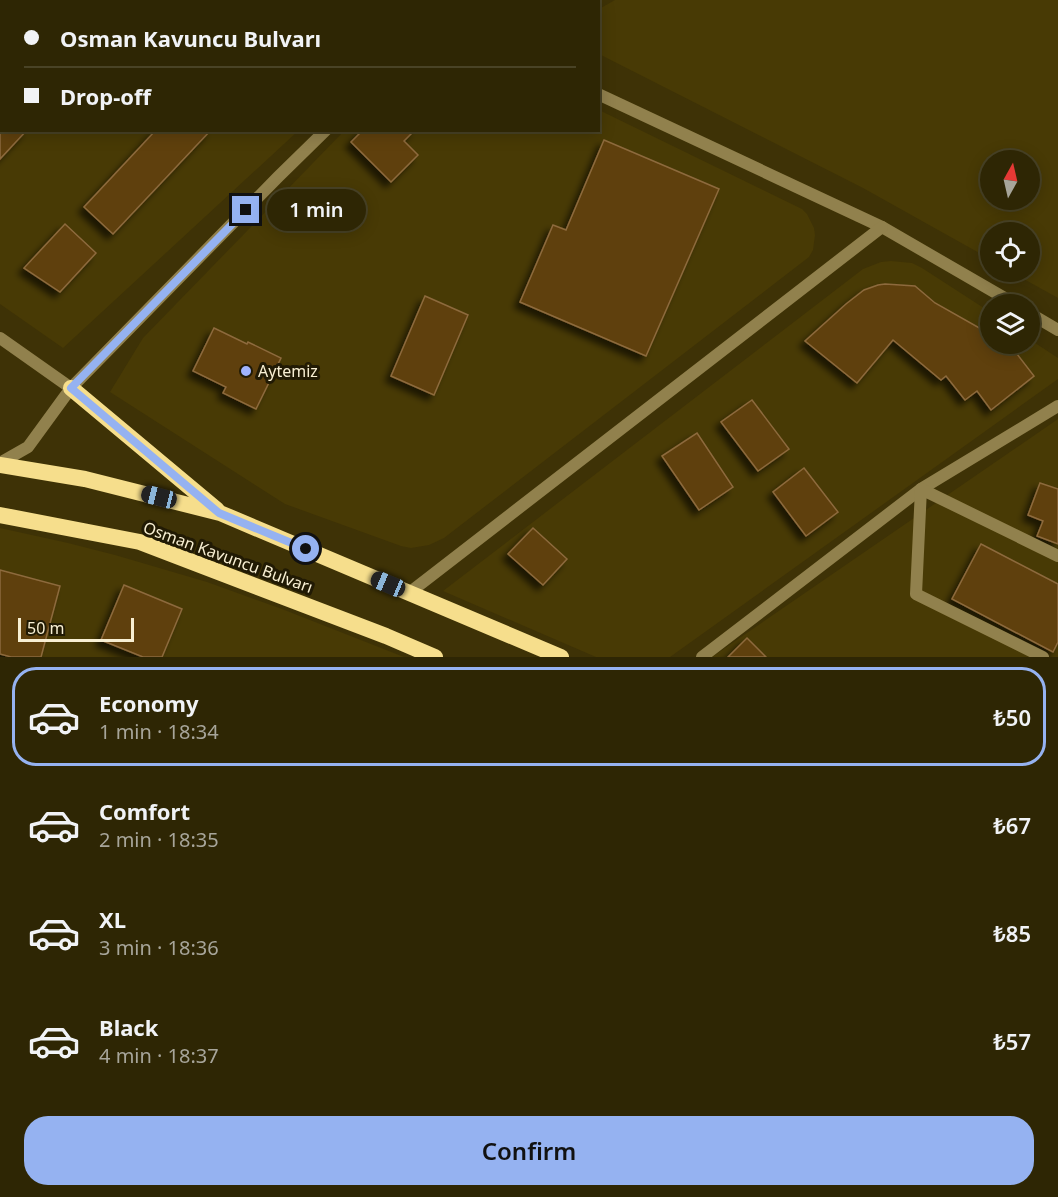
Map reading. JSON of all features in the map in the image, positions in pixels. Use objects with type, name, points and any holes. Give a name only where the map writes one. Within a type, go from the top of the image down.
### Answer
[{"type":"highway","points":[[71,388],[219,513]]},
{"type":"highway","name":"Osman Kavuncu Bulvarı","points":[[0,464],[85,479],[219,513],[561,657]]},
{"type":"highway","name":"Osman Kavuncu Bulvarı","points":[[0,515],[140,542],[375,631],[435,657]]},
{"type":"street","points":[[600,95],[882,227],[998,294]]},
{"type":"street","points":[[0,464],[28,447],[71,388],[324,132]]},
{"type":"street","points":[[409,593],[882,227]]},
{"type":"street","points":[[1040,319],[1058,330]]},
{"type":"street","points":[[0,338],[71,388]]},
{"type":"street","points":[[702,657],[921,489],[1058,406]]},
{"type":"street","points":[[921,489],[1058,556]]},
{"type":"street","points":[[921,489],[916,594],[1042,657]]},
{"type":"shaded area","points":[[615,0],[1058,0],[1058,298],[1029,282],[1040,282],[1040,222],[980,222],[980,253],[863,188],[600,55],[600,8]]},
{"type":"shaded area","points":[[600,110],[802,209],[814,228],[813,250],[809,257],[444,538],[429,545],[411,548],[285,504],[110,392],[143,338],[343,132],[600,132]]},
{"type":"shaded area","points":[[0,132],[297,132],[63,348],[0,304]]},
{"type":"shaded area","points":[[881,262],[912,263],[980,306],[980,354],[1040,354],[1040,346],[1058,358],[1058,379],[670,657],[596,657],[443,591],[863,269]]},
{"type":"shaded area","points":[[1058,419],[1058,657],[712,657]]},
{"type":"shaded area","points":[[0,528],[115,555],[207,582],[404,657],[0,657]]},
{"type":"building","points":[[0,132],[25,132],[0,159]]},
{"type":"building","points":[[154,132],[209,132],[113,234],[84,207]]},
{"type":"building","points":[[361,132],[413,132],[404,141],[418,155],[391,182],[351,142]]},
{"type":"building","points":[[604,140],[719,189],[646,356],[520,302],[553,225],[566,230]]},
{"type":"building","points":[[65,224],[96,253],[60,292],[24,268]]},
{"type":"building","points":[[878,285],[915,286],[935,303],[980,328],[980,354],[1017,354],[1034,376],[991,410],[977,391],[965,400],[946,376],[941,380],[893,340],[857,383],[805,341],[864,290]]},
{"type":"building","points":[[425,296],[468,315],[434,395],[391,376]]},
{"type":"building","points":[[214,328],[281,358],[256,409],[223,393],[226,387],[193,371]]},
{"type":"building","points":[[752,400],[789,449],[758,471],[721,422]]},
{"type":"building","points":[[697,433],[733,487],[699,510],[662,456]]},
{"type":"building","points":[[804,468],[838,512],[806,536],[773,492]]},
{"type":"building","points":[[1040,483],[1058,489],[1058,544],[1037,536],[1043,521],[1028,515]]},
{"type":"building","points":[[533,528],[567,559],[543,585],[508,554]]},
{"type":"building","points":[[981,544],[1058,584],[1058,642],[1053,652],[952,599]]},
{"type":"building","points":[[0,570],[60,586],[41,657],[11,657],[0,654]]},
{"type":"building","points":[[124,585],[182,609],[162,657],[143,657],[101,640]]},
{"type":"building","points":[[747,638],[766,657],[728,657]]},
{"type":"place","name":"Aytemiz","points":[[246,371]]},
{"type":"route","points":[[246,210],[71,388],[219,513],[306,549]]}]
